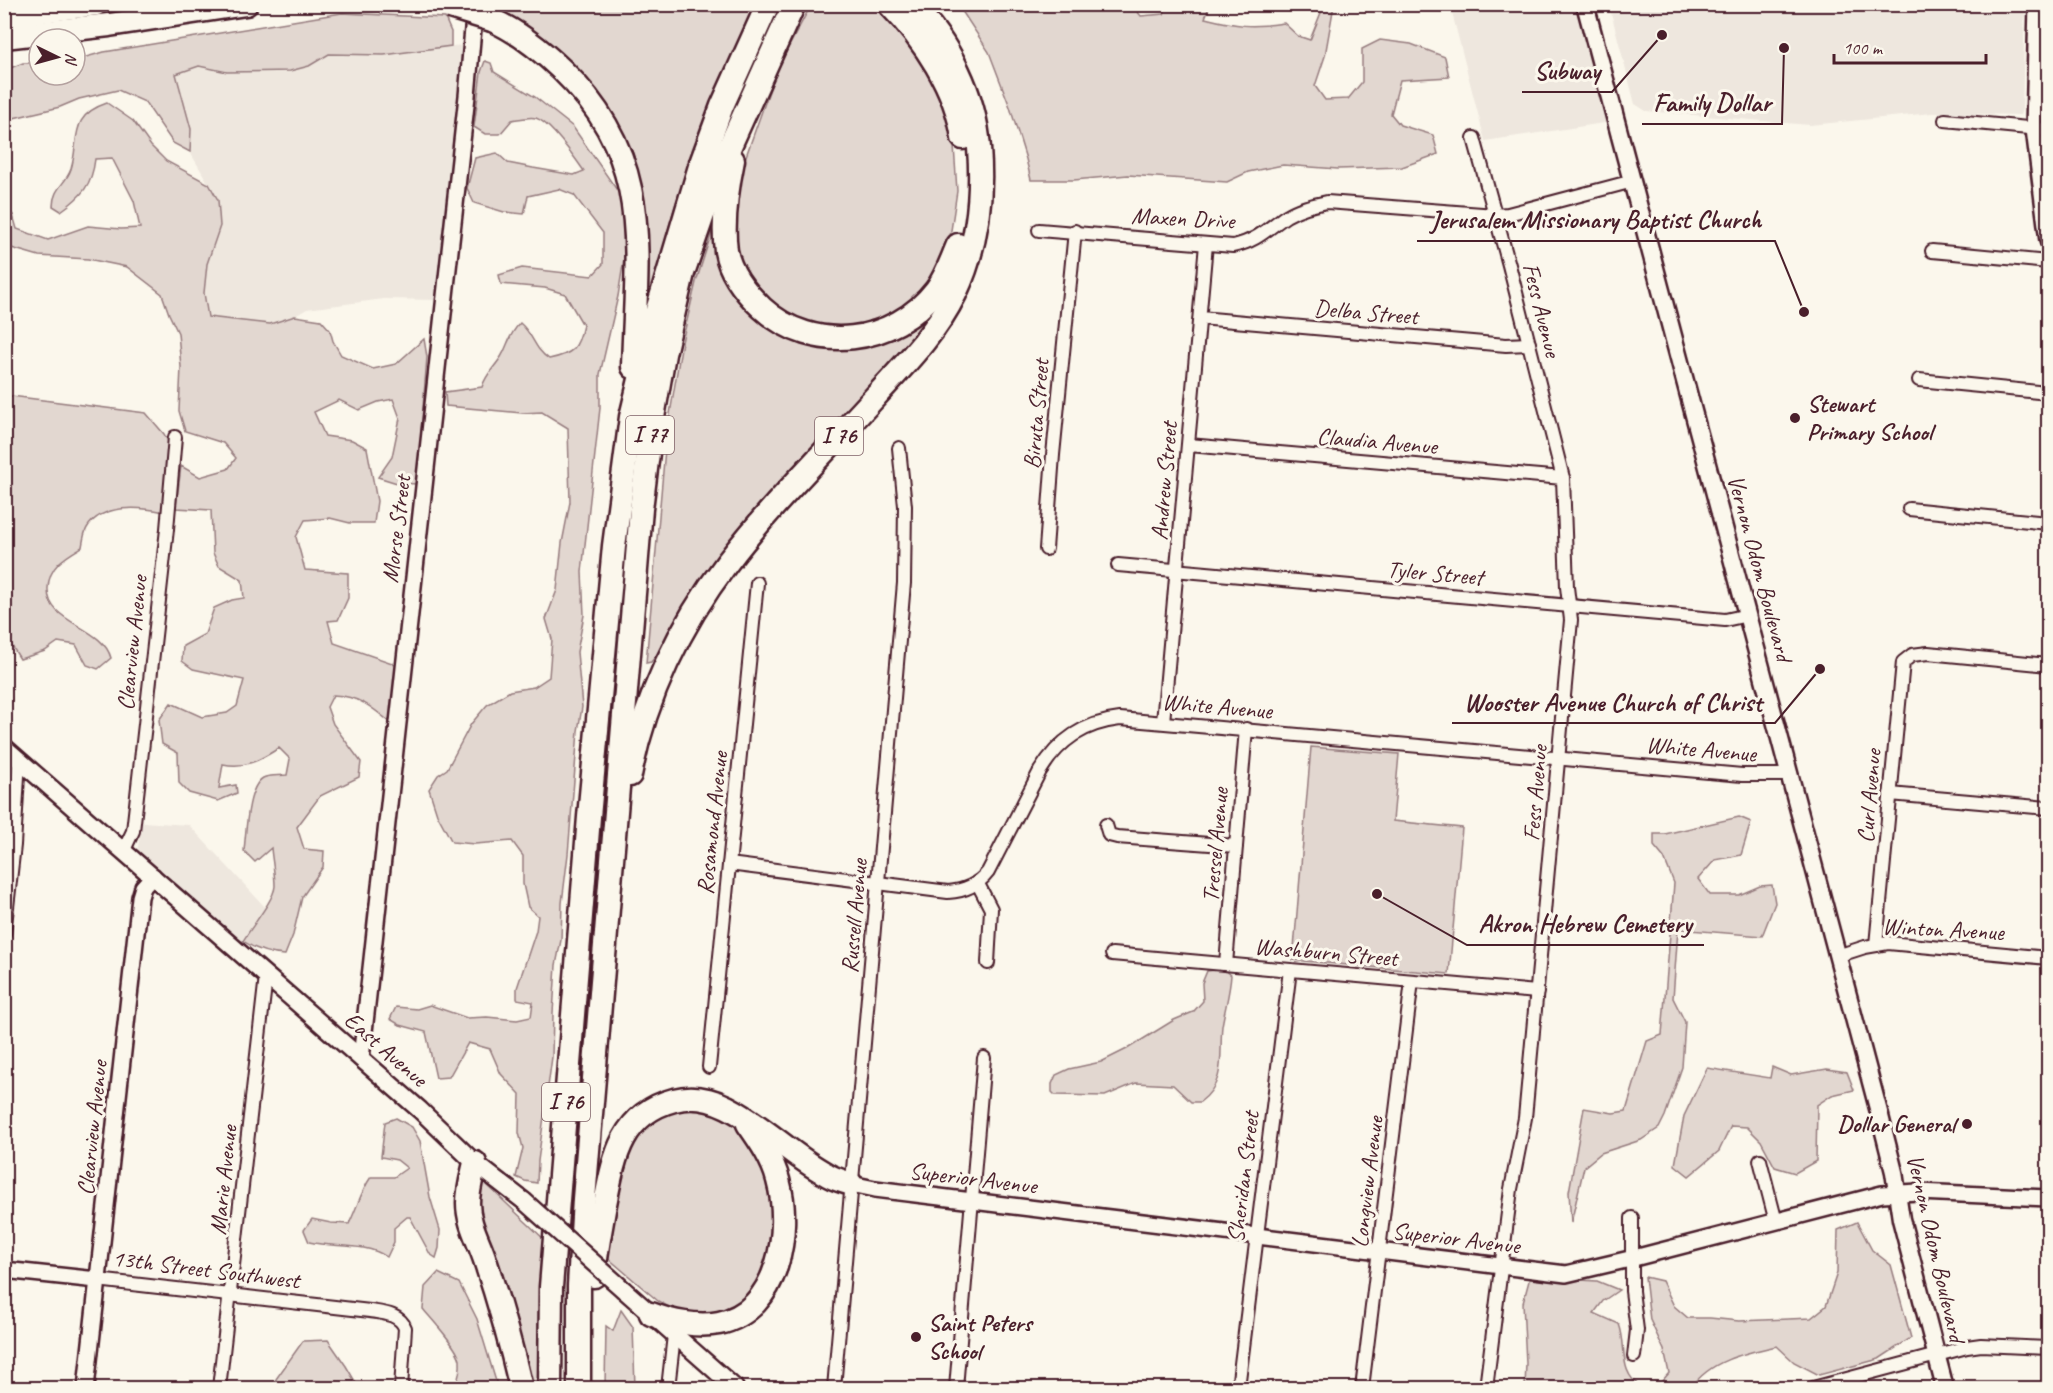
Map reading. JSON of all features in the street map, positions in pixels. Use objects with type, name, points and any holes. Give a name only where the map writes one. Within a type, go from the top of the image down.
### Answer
[{"type":"highway","points":[[4,16],[96,4]]},
{"type":"highway","points":[[4,37],[109,25],[246,4]]},
{"type":"highway","points":[[240,5],[265,4]]},
{"type":"highway","name":"I 77","points":[[632,417],[654,321],[701,163],[722,106],[768,4]]},
{"type":"highway","name":"I 77","points":[[612,864],[641,509],[651,429],[664,354],[683,273],[716,177],[794,4]]},
{"type":"highway","points":[[784,27],[733,161],[725,215],[726,252],[733,272],[754,302],[782,324],[797,332],[830,339],[866,336],[886,330],[904,320],[935,291],[947,271],[959,242],[964,204],[966,160],[962,126],[947,85],[926,50],[901,16],[889,4]]},
{"type":"highway","name":"I 76","points":[[579,1389],[579,1286],[584,1199],[612,864],[634,755],[662,672],[702,598],[744,542],[907,362],[932,330],[954,296],[973,244],[980,201],[981,172],[978,134],[970,103],[960,74],[925,19],[911,4]]},
{"type":"highway","name":"I 76","points":[[445,6],[492,20],[534,45],[581,88],[602,118],[622,160],[634,208],[638,243],[632,417],[614,546],[589,817],[551,1287],[550,1389]]},
{"type":"highway","points":[[588,1389],[596,1252],[614,1158],[634,1124],[653,1108],[678,1099],[704,1099],[723,1106],[744,1117],[825,1174],[851,1184]]},
{"type":"highway","points":[[651,1314],[697,1324],[718,1323],[747,1310],[762,1294],[769,1282],[782,1242],[783,1206],[775,1169],[744,1117]]},
{"type":"highway","points":[[475,1163],[469,1188],[470,1220],[512,1348],[521,1389]]},
{"type":"main road","name":"Vernon Odom Boulevard","points":[[1586,4],[1880,1116],[1901,1219],[1945,1389]]},
{"type":"main road","name":"East Avenue","points":[[4,747],[420,1110],[475,1163],[524,1201],[735,1389]]},
{"type":"street","name":"Morse Street","points":[[361,1059],[475,4]]},
{"type":"street","points":[[2037,4],[2049,241]]},
{"type":"street","points":[[1946,120],[2042,129]]},
{"type":"street","name":"Fess Avenue","points":[[1474,138],[1563,478],[1571,626],[1525,1118],[1510,1189],[1486,1389]]},
{"type":"street","name":"Maxen Drive","points":[[1039,230],[1075,231],[1233,246],[1255,240],[1287,215],[1327,202],[1496,215],[1508,214],[1633,181]]},
{"type":"street","name":"Biruta Street","points":[[1046,549],[1075,231]]},
{"type":"street","name":"Andrew Street","points":[[1163,722],[1206,244]]},
{"type":"street","points":[[1932,251],[2049,262]]},
{"type":"street","name":"Delba Street","points":[[1200,318],[1494,344],[1529,344]]},
{"type":"street","points":[[1919,380],[2049,393]]},
{"type":"street","name":"Clearview Avenue","points":[[124,850],[133,831],[175,437]]},
{"type":"street","name":"Claudia Avenue","points":[[1188,445],[1563,478]]},
{"type":"street","name":"Russell Avenue","points":[[834,1389],[904,583],[905,506],[899,448]]},
{"type":"street","points":[[1909,509],[2049,523]]},
{"type":"street","name":"Tyler Street","points":[[1118,566],[1725,620],[1748,615]]},
{"type":"street","name":"Rosamond Avenue","points":[[709,1067],[757,583]]},
{"type":"street","name":"Curl Avenue","points":[[1876,945],[1903,663],[1912,655],[1928,653],[2049,665]]},
{"type":"street","name":"White Avenue","points":[[977,882],[988,872],[1047,759],[1071,735],[1089,725],[1109,720],[1138,719],[1742,775],[1789,775]]},
{"type":"street","name":"Tressel Avenue","points":[[1226,964],[1246,729]]},
{"type":"street","points":[[4,934],[14,845],[19,759]]},
{"type":"street","points":[[1890,794],[2049,808]]},
{"type":"street","points":[[1106,825],[1109,835],[1117,837],[1236,846]]},
{"type":"street","points":[[729,864],[948,892],[963,890],[977,882],[991,909],[988,963]]},
{"type":"street","name":"Clearview Avenue","points":[[86,1389],[140,897],[144,887],[153,876]]},
{"type":"street","name":"Winton Avenue","points":[[1837,956],[1876,945],[1904,944],[2049,958]]},
{"type":"street","name":"Washburn Street","points":[[1112,954],[1537,992]]},
{"type":"street","name":"Sheridan Street","points":[[1238,1389],[1290,970]]},
{"type":"street","name":"Marie Avenue","points":[[219,1389],[266,976]]},
{"type":"street","name":"Longview Avenue","points":[[1362,1389],[1412,981]]},
{"type":"street","points":[[956,1389],[984,1058]]},
{"type":"street","points":[[1760,1160],[1776,1222]]},
{"type":"street","name":"Superior Avenue","points":[[851,1184],[875,1189],[1566,1274],[1776,1222],[1870,1196],[1897,1193],[2049,1198]]},
{"type":"street","points":[[1632,1218],[1634,1258],[1632,1291],[1637,1330],[1634,1356]]},
{"type":"street","name":"13th Street Southwest","points":[[4,1270],[370,1311],[401,1319],[405,1328],[406,1340],[401,1389]]},
{"type":"street","points":[[668,1389],[674,1335]]},
{"type":"street","points":[[1813,1389],[1981,1345],[2049,1348]]},
{"type":"shaded area","points":[[483,5],[758,5],[717,94],[690,162],[667,234],[647,318],[644,207],[636,170],[622,133],[602,99],[568,59],[534,32]]},
{"type":"shaded area","points":[[811,5],[873,5],[901,33],[927,72],[944,107],[954,146],[957,191],[950,237],[936,275],[898,314],[852,329],[824,328],[792,321],[769,303],[739,267],[733,244],[737,198],[745,159],[777,69]]},
{"type":"shaded area","points":[[958,5],[1132,5],[1141,16],[1164,14],[1167,5],[1210,5],[1205,18],[1244,25],[1284,23],[1298,36],[1310,40],[1324,5],[1334,5],[1325,56],[1315,86],[1325,100],[1348,99],[1362,82],[1362,49],[1380,40],[1411,44],[1445,57],[1449,77],[1400,80],[1391,114],[1400,125],[1433,135],[1438,154],[1402,167],[1338,169],[1283,165],[1248,172],[1227,182],[1128,175],[1074,180],[1031,180],[1010,107],[989,52]]},
{"type":"shaded area","points":[[1450,5],[1585,5],[1617,121],[1485,141]]},
{"type":"shaded area","points":[[1609,5],[2025,5],[2022,109],[2020,115],[1932,113],[1810,125],[1646,111],[1635,104]]},
{"type":"shaded area","points":[[342,13],[445,18],[451,32],[451,46],[384,55],[329,54],[309,66],[290,71],[227,72],[199,66],[176,74],[191,129],[190,152],[173,143],[145,102],[118,90],[5,120],[5,70],[27,63],[27,87],[87,87],[87,57]]},
{"type":"shaded area","points":[[467,45],[437,300],[384,299],[307,309],[295,316],[270,324],[207,317],[204,293],[207,264],[220,226],[218,200],[190,152],[191,129],[176,74],[199,66],[227,72],[250,72],[309,66],[329,54],[384,55]]},
{"type":"shaded area","points":[[485,61],[491,63],[494,72],[535,97],[573,127],[619,193],[623,218],[624,258],[618,296],[600,374],[600,408],[582,572],[584,615],[577,652],[582,707],[562,903],[561,940],[556,965],[552,1057],[537,1183],[516,1177],[523,1148],[519,1133],[520,1094],[501,1074],[490,1049],[468,1043],[449,1077],[436,1078],[426,1032],[400,1025],[390,1019],[396,1007],[417,1009],[430,1005],[467,1018],[517,1020],[531,1017],[533,1002],[517,999],[517,988],[536,931],[538,916],[528,907],[523,884],[523,856],[512,841],[475,844],[452,842],[437,814],[429,789],[438,775],[447,769],[471,724],[487,705],[510,691],[534,687],[549,677],[552,639],[546,619],[557,590],[562,543],[570,502],[568,428],[542,412],[522,413],[446,406],[445,392],[482,387],[520,323],[540,351],[549,359],[564,355],[573,349],[579,340],[583,325],[565,294],[545,288],[501,284],[499,275],[522,268],[592,276],[603,264],[603,233],[574,195],[559,189],[528,196],[524,214],[504,212],[474,203],[467,188],[475,158],[497,153],[508,163],[574,175],[584,171],[549,127],[536,118],[512,120],[500,134],[485,134],[474,127],[481,72]]},
{"type":"shaded area","points":[[107,103],[133,121],[151,146],[166,161],[209,184],[218,200],[220,226],[207,264],[204,293],[208,317],[270,324],[295,316],[321,320],[330,330],[341,355],[373,369],[396,364],[424,339],[427,357],[417,484],[397,483],[378,477],[392,457],[400,418],[393,399],[359,410],[339,400],[314,412],[325,436],[352,440],[367,448],[377,501],[374,523],[350,523],[330,518],[305,520],[296,537],[305,570],[348,573],[348,598],[338,620],[328,621],[334,643],[398,665],[391,723],[371,707],[358,700],[342,696],[333,695],[327,707],[333,724],[361,762],[359,777],[320,796],[297,827],[304,849],[324,851],[323,867],[302,897],[293,935],[285,955],[263,951],[243,941],[267,906],[275,886],[271,848],[255,862],[244,851],[250,801],[258,783],[263,778],[287,775],[290,759],[279,748],[245,764],[223,764],[219,788],[236,785],[237,793],[218,801],[189,793],[179,783],[178,753],[162,744],[159,720],[171,703],[202,717],[227,713],[237,706],[244,680],[193,669],[182,661],[183,646],[205,634],[214,608],[232,600],[244,598],[242,580],[219,566],[213,553],[211,510],[176,508],[181,466],[200,477],[228,469],[236,458],[223,443],[185,431],[179,411],[181,367],[178,333],[162,294],[127,267],[88,259],[39,256],[8,247],[5,263],[5,204],[13,215],[17,229],[48,240],[88,226],[140,228],[134,201],[112,158],[95,159],[91,176],[80,195],[61,211],[53,206],[57,190],[71,169],[81,122],[95,108]]},
{"type":"shaded area","points":[[714,225],[746,306],[763,324],[804,344],[826,349],[848,348],[949,288],[934,315],[651,662],[646,663],[666,438],[682,342],[696,282]]},
{"type":"shaded area","points":[[4,397],[146,413],[169,443],[164,512],[133,508],[102,514],[87,528],[82,547],[59,563],[49,580],[50,600],[56,609],[106,647],[111,658],[98,669],[87,665],[76,645],[58,642],[45,651],[20,659],[12,646],[5,643]]},
{"type":"shaded area","points":[[1311,747],[1399,754],[1393,821],[1462,828],[1449,974],[1293,960]]},
{"type":"shaded area","points":[[1739,817],[1751,822],[1741,855],[1715,860],[1698,879],[1710,895],[1739,895],[1760,886],[1772,885],[1775,903],[1762,936],[1678,929],[1673,998],[1685,1022],[1682,1067],[1665,1116],[1659,1128],[1641,1140],[1601,1153],[1584,1167],[1571,1223],[1569,1192],[1584,1108],[1613,1113],[1626,1111],[1647,1041],[1662,1035],[1674,883],[1664,858],[1654,846],[1654,834],[1665,834]]},
{"type":"shaded area","points":[[142,822],[189,825],[265,907],[243,941],[238,944],[137,853]]},
{"type":"shaded area","points":[[1224,969],[1231,975],[1222,1026],[1220,1067],[1214,1086],[1200,1102],[1191,1102],[1173,1085],[1136,1083],[1105,1096],[1055,1095],[1052,1092],[1052,1084],[1056,1075],[1069,1069],[1101,1062],[1174,1020],[1193,1012],[1203,1001],[1202,983],[1207,971]]},
{"type":"shaded area","points":[[1772,1067],[1791,1075],[1827,1069],[1847,1072],[1854,1090],[1832,1095],[1817,1105],[1816,1161],[1795,1173],[1775,1167],[1761,1141],[1747,1127],[1731,1126],[1719,1151],[1689,1176],[1675,1165],[1684,1116],[1707,1068],[1770,1078]]},
{"type":"shaded area","points":[[674,1105],[729,1114],[757,1145],[778,1204],[771,1269],[733,1312],[687,1317],[658,1301],[601,1252],[609,1204],[640,1126]]},
{"type":"shaded area","points":[[396,1118],[412,1127],[420,1141],[430,1197],[440,1230],[436,1258],[430,1254],[410,1217],[394,1228],[394,1242],[387,1257],[359,1247],[309,1242],[304,1230],[312,1219],[349,1224],[371,1177],[394,1177],[407,1168],[397,1160],[381,1157],[385,1122]]},
{"type":"shaded area","points":[[485,1183],[547,1242],[542,1388],[531,1388],[520,1334],[476,1208],[477,1187]]},
{"type":"shaded area","points":[[1857,1222],[1872,1250],[1891,1265],[1911,1338],[1879,1359],[1819,1375],[1794,1362],[1777,1346],[1741,1355],[1718,1364],[1699,1378],[1691,1388],[1656,1388],[1669,1373],[1664,1350],[1650,1320],[1645,1277],[1662,1281],[1674,1306],[1688,1318],[1739,1321],[1811,1318],[1826,1306],[1837,1273],[1838,1230]]},
{"type":"shaded area","points":[[438,1273],[459,1283],[477,1319],[498,1388],[455,1388],[460,1367],[458,1354],[423,1309],[425,1287]]},
{"type":"shaded area","points":[[1530,1277],[1597,1281],[1619,1290],[1603,1301],[1594,1313],[1619,1324],[1626,1367],[1634,1381],[1642,1388],[1525,1388],[1523,1303]]},
{"type":"shaded area","points":[[621,1310],[633,1327],[635,1388],[605,1388],[606,1326],[613,1331]]},
{"type":"shaded area","points":[[328,1340],[359,1388],[274,1388],[276,1379],[303,1341]]},
{"type":"place","name":"Subway","points":[[1662,35]]},
{"type":"place","name":"Family Dollar","points":[[1784,48]]},
{"type":"place","name":"Jerusalem Missionary Baptist Church","points":[[1804,312]]},
{"type":"place","name":"Stewart Primary School","points":[[1795,418]]},
{"type":"place","name":"Wooster Avenue Church of Christ","points":[[1820,669]]},
{"type":"place","name":"Akron Hebrew Cemetery","points":[[1377,894]]},
{"type":"place","name":"Dollar General","points":[[1967,1124]]},
{"type":"place","name":"Saint Peters School","points":[[916,1337]]}]
